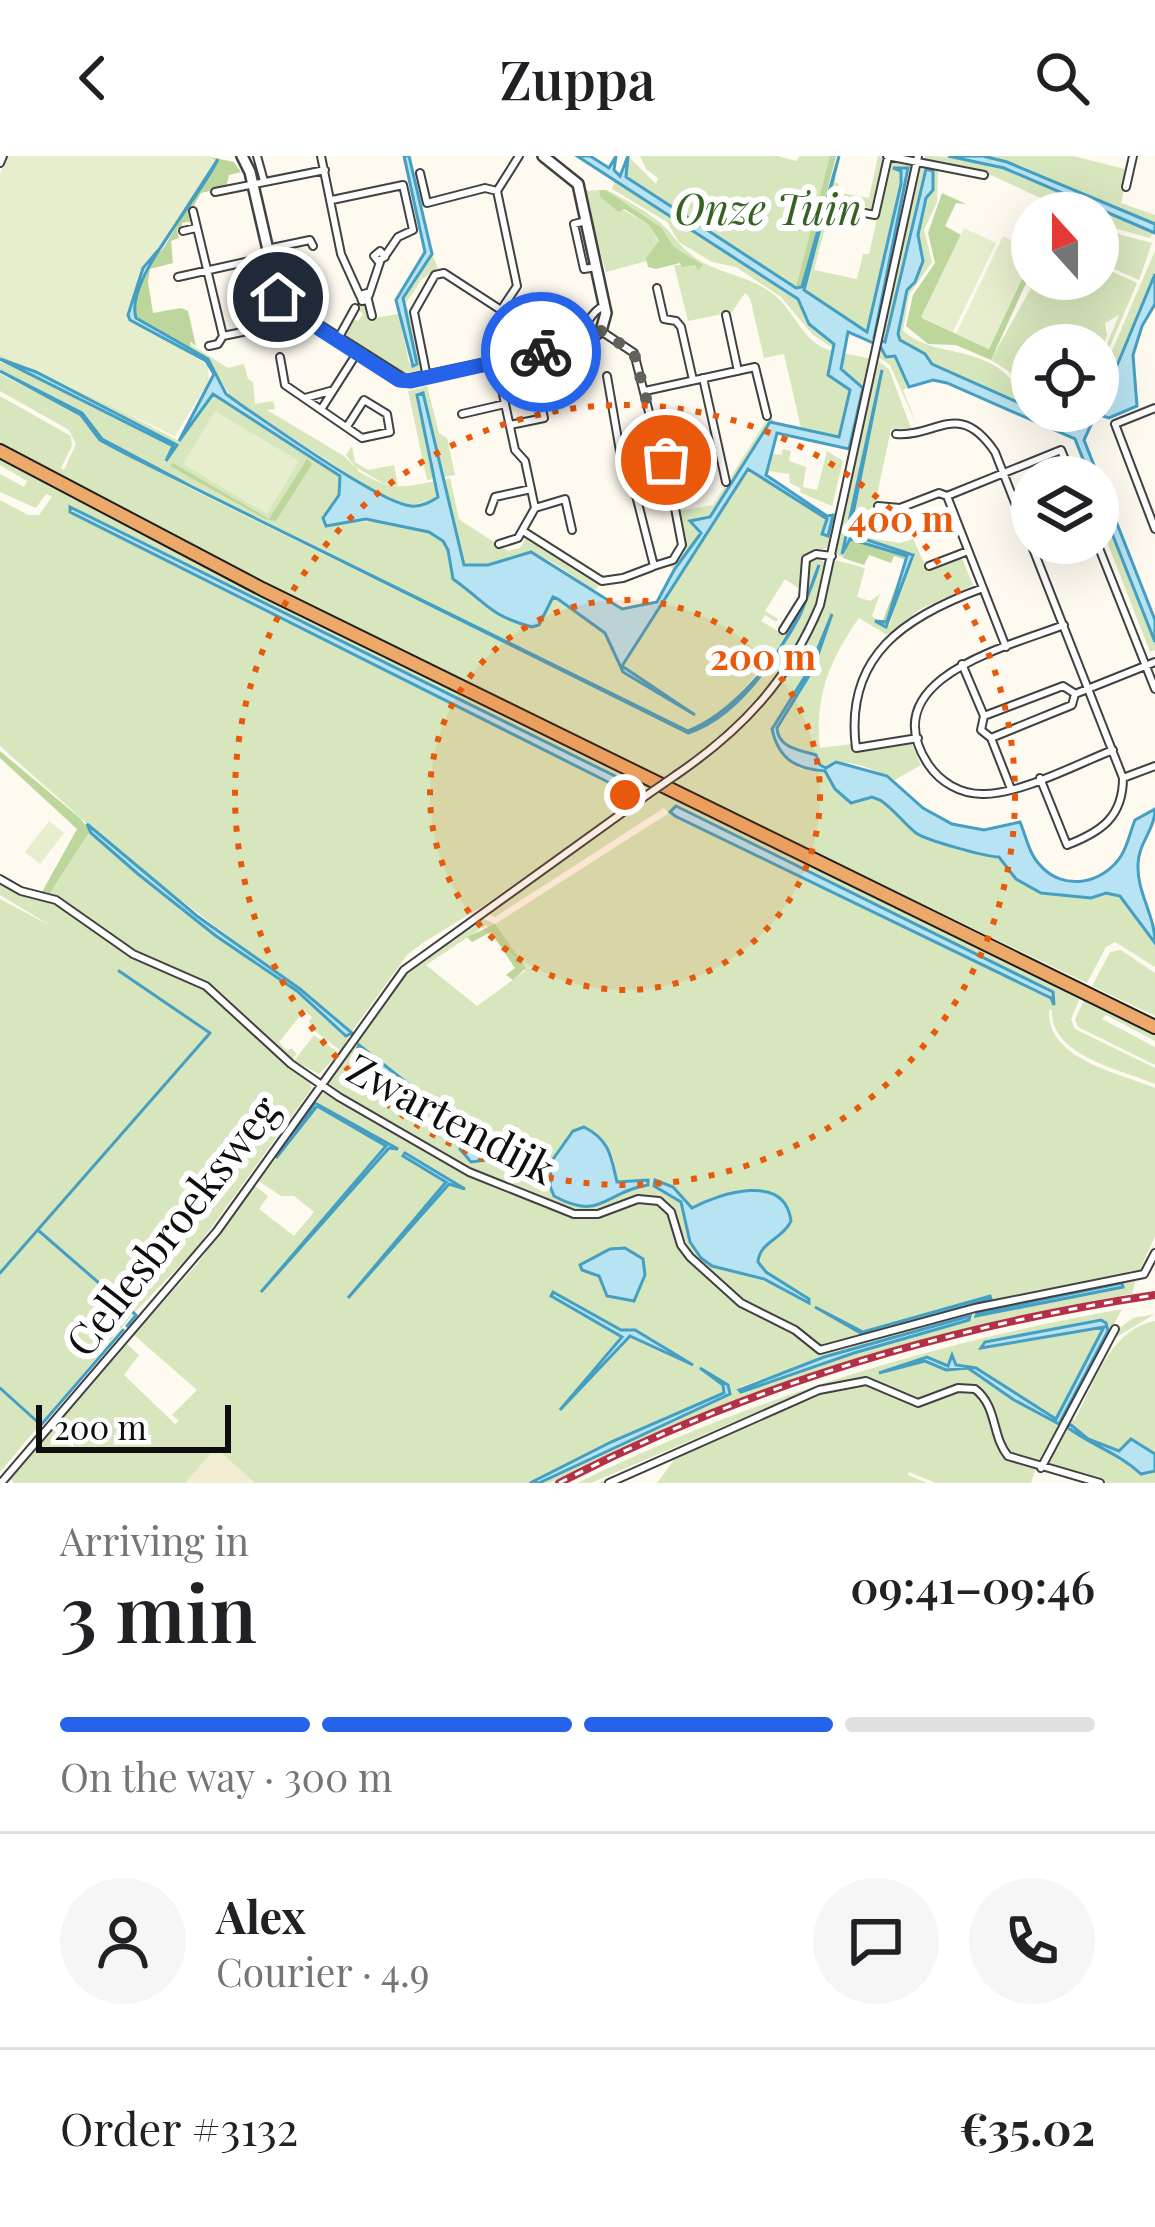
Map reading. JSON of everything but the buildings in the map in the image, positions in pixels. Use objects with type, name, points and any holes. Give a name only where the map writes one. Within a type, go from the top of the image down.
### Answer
[{"type":"highway","points":[[0,449],[264,585],[1155,1025]]},
{"type":"street","points":[[242,156],[259,182]]},
{"type":"street","points":[[257,156],[267,253],[280,302],[399,380],[580,344],[601,331],[606,317],[575,180],[544,156]]},
{"type":"street","points":[[321,156],[344,263],[372,316]]},
{"type":"street","points":[[501,310],[517,286],[496,191],[519,156]]},
{"type":"street","points":[[835,206],[875,215],[888,156],[984,176]]},
{"type":"street","points":[[1126,187],[1133,156]]},
{"type":"street","name":"Cellesbroeksweg","points":[[1,1483],[217,1231],[412,962],[729,736],[772,693],[806,639],[824,595],[918,159]]},
{"type":"street","points":[[215,192],[325,170]]},
{"type":"street","points":[[420,173],[427,203],[485,188],[496,191]]},
{"type":"street","points":[[332,200],[403,184],[413,230],[398,237],[382,259],[365,297]]},
{"type":"street","points":[[193,212],[223,336]]},
{"type":"street","points":[[183,231],[196,228]]},
{"type":"street","points":[[178,277],[310,240],[313,246]]},
{"type":"street","points":[[427,377],[414,310],[435,275],[444,273],[501,310],[513,358]]},
{"type":"street","points":[[656,288],[664,319],[681,327],[726,482]]},
{"type":"street","points":[[580,344],[580,335],[604,306]]},
{"type":"street","points":[[337,340],[355,308]]},
{"type":"street","points":[[726,316],[738,371]]},
{"type":"street","points":[[209,346],[218,344],[223,336],[252,330]]},
{"type":"street","points":[[523,531],[602,581],[673,560],[682,544],[634,353],[601,331]]},
{"type":"street","points":[[322,408],[357,353]]},
{"type":"street","points":[[280,358],[285,385],[348,424],[348,429],[362,438],[390,431],[387,414],[364,400],[348,424]]},
{"type":"street","points":[[496,362],[517,453],[525,461],[536,508],[513,542],[499,544]]},
{"type":"street","points":[[645,391],[755,367],[767,416]]},
{"type":"street","points":[[607,376],[621,452],[654,566]]},
{"type":"street","points":[[305,398],[332,391]]},
{"type":"street","points":[[510,425],[544,418],[538,392]]},
{"type":"street","points":[[462,413],[505,404]]},
{"type":"street","points":[[1155,408],[1115,424],[1155,530]]},
{"type":"street","points":[[896,434],[933,425],[963,425],[988,442],[1004,473],[1123,778],[1123,794],[1108,823],[1096,834],[1067,845],[1040,778]]},
{"type":"street","points":[[621,452],[660,444]]},
{"type":"street","points":[[878,506],[900,508],[939,493],[947,496],[1011,470]]},
{"type":"street","points":[[490,511],[495,497],[531,489]]},
{"type":"street","points":[[947,496],[1006,647]]},
{"type":"street","points":[[536,508],[565,500],[572,530]]},
{"type":"street","points":[[929,566],[968,550]]},
{"type":"street","name":"Cellesbroeksweg","points":[[783,630],[804,594],[806,559],[816,554],[832,556]]},
{"type":"street","points":[[1106,564],[1150,664],[1155,689]]},
{"type":"street","points":[[918,738],[856,748],[855,711],[863,680],[878,652],[908,622],[983,588]]},
{"type":"street","points":[[1064,626],[943,675],[928,691],[918,718],[918,738],[929,766],[955,788],[979,794],[1012,789],[1112,750]]},
{"type":"street","points":[[962,664],[984,716],[981,730],[992,738],[1012,789]]},
{"type":"street","points":[[1075,694],[1150,664]]},
{"type":"street","points":[[984,716],[1063,686],[1075,694]]},
{"type":"street","points":[[992,738],[1072,705],[1075,694]]},
{"type":"street","points":[[1123,778],[1155,766]]},
{"type":"street","name":"Zwartendijk","points":[[0,879],[21,891],[56,900],[134,954],[206,986],[225,999],[274,1051],[469,1172],[547,1207],[587,1215],[638,1199],[659,1201],[671,1212],[690,1257],[741,1303],[789,1326],[823,1351],[975,1308],[1144,1274],[1155,1253]]},
{"type":"street","points":[[1041,1468],[1115,1330]]},
{"type":"street","points":[[609,1483],[797,1398],[864,1381],[918,1403],[958,1388],[975,1389],[992,1408],[998,1441],[1006,1454],[1100,1483]]},
{"type":"shaded area","points":[[216,1448],[255,1483],[185,1483]]},
{"type":"green space","points":[[7,156],[208,156],[217,161],[144,268],[130,316],[208,366],[209,381],[175,436],[0,355],[0,173]]},
{"type":"green space","points":[[205,156],[234,162],[241,172],[229,175],[226,187],[201,193],[191,211],[192,221],[182,223],[177,229],[179,238],[171,241],[173,263],[150,269],[148,282],[153,313],[188,311],[196,346],[191,342],[189,348],[140,321],[133,312],[146,267],[184,213]]},
{"type":"green space","name":"Onze Tuin","points":[[628,156],[656,184],[658,178],[640,156],[778,156],[796,161],[800,156],[836,156],[802,287],[796,288],[626,177]]},
{"type":"green space","points":[[830,156],[836,156],[802,287],[796,288]]},
{"type":"green space","points":[[839,156],[835,182],[839,184],[834,192],[869,198],[878,156],[883,157],[873,209],[832,201],[814,270],[857,279],[863,254],[869,254],[890,162],[913,166],[876,340],[909,171],[901,168],[867,332],[804,290]]},
{"type":"green space","points":[[983,156],[1073,156],[1125,169],[1131,156],[1121,203],[1155,215],[1155,224],[1119,209],[1119,192],[1079,192]]},
{"type":"green space","points":[[924,159],[984,164],[1066,192],[1028,192],[993,176]]},
{"type":"green space","points":[[918,166],[938,172],[937,202],[924,230],[932,262],[909,295],[903,331],[924,344],[995,366],[1011,379],[1011,398],[932,364],[925,354],[900,341],[907,290],[924,258],[918,235],[932,190],[933,171],[927,169],[889,339],[881,341]]},
{"type":"green space","points":[[615,181],[798,299],[809,323],[829,336],[833,348],[813,335],[781,297],[736,267],[712,262],[679,242],[667,222],[612,189]]},
{"type":"green space","points":[[599,190],[600,197],[648,224],[659,242],[647,261],[606,272],[600,251],[601,273],[585,191]]},
{"type":"green space","points":[[599,190],[606,190],[662,228],[674,247],[703,265],[698,270],[680,263],[648,267],[646,258],[659,241],[648,224],[624,209],[619,212],[600,197]]},
{"type":"green space","points":[[606,190],[657,220],[696,258],[771,292],[809,337],[833,351],[828,375],[850,390],[841,436],[801,428],[784,354],[764,358],[745,293],[732,312],[688,321],[674,265],[702,265],[674,247],[662,228]]},
{"type":"green space","points":[[942,193],[966,204],[956,203],[945,226],[961,235],[922,318],[989,349],[1012,300],[1018,300],[991,360],[956,345],[928,344],[906,326],[913,295],[935,263],[928,233]]},
{"type":"green space","points":[[1119,216],[1154,232],[1150,238],[1119,230]]},
{"type":"green space","points":[[964,228],[996,243],[953,332],[921,317]]},
{"type":"green space","points":[[1119,234],[1152,243],[1139,280],[1119,271]]},
{"type":"green space","points":[[1003,236],[1011,240],[1012,300],[989,349],[956,334]]},
{"type":"green space","points":[[1155,251],[1155,274],[1119,356],[1119,334]]},
{"type":"green space","points":[[432,254],[438,268],[422,279],[406,303],[423,367],[420,372],[399,373],[344,334],[363,314],[356,308],[358,302],[368,304],[372,318],[399,314],[409,363],[415,366],[403,298]]},
{"type":"green space","points":[[1119,275],[1137,283],[1119,325],[1115,324],[1119,315],[1105,324],[1011,324],[1011,374],[991,360],[1024,300],[1119,300]]},
{"type":"green space","points":[[0,331],[75,387],[179,441],[212,394],[340,476],[338,497],[324,515],[330,527],[389,522],[434,533],[448,550],[453,579],[489,608],[532,627],[553,597],[559,599],[605,633],[619,667],[627,671],[622,667],[630,650],[748,469],[827,519],[822,533],[829,534],[833,515],[838,517],[829,547],[804,559],[801,590],[785,579],[765,611],[778,619],[765,615],[761,621],[788,637],[809,596],[808,564],[819,556],[825,564],[817,600],[804,633],[769,688],[722,735],[665,779],[191,547],[0,444],[0,396],[71,436],[64,470],[76,444],[69,430],[0,391],[0,374],[81,415],[101,441],[199,493],[687,733],[709,721],[747,690],[786,639],[729,704],[687,730],[101,438],[82,413],[0,371],[0,362],[36,375],[173,446],[168,461],[177,445],[36,372],[0,359]]},
{"type":"green space","points":[[190,344],[228,368],[244,364],[253,382],[255,404],[273,401],[275,409],[267,410],[356,468],[346,455],[352,446],[355,462],[368,470],[394,465],[398,486],[436,481],[437,499],[409,506],[367,486],[232,399],[208,359],[189,348]]},
{"type":"green space","points":[[879,346],[895,356],[909,387],[903,390],[917,426],[890,365],[877,356]]},
{"type":"green space","points":[[842,353],[873,359],[848,451],[863,388],[842,371]]},
{"type":"green space","points":[[878,361],[889,369],[911,428],[891,429],[868,538],[900,543],[913,539],[927,569],[961,556],[973,585],[919,610],[887,635],[859,618],[826,680],[819,712],[820,748],[851,744],[853,753],[912,744],[921,765],[893,781],[851,763],[826,768],[816,755],[789,747],[777,736],[778,726],[813,669],[832,615],[809,670],[774,725],[773,738],[799,768],[827,773],[848,802],[880,800],[922,836],[998,856],[1016,879],[1040,893],[1120,896],[1155,943],[1155,967],[1115,942],[1106,947],[1087,983],[670,783],[732,734],[786,678],[812,632],[835,560],[865,568],[857,597],[870,601],[880,594],[872,616],[886,627],[890,624],[911,553],[849,534],[883,370],[843,558],[835,553]]},
{"type":"green space","points":[[427,386],[455,475],[442,477],[420,392],[435,479],[427,480],[408,391]]},
{"type":"green space","points":[[215,411],[299,461],[267,514],[183,464]]},
{"type":"green space","points":[[771,413],[773,421],[689,553],[674,569],[667,565],[686,538],[679,511],[713,505]]},
{"type":"green space","points":[[783,449],[791,451],[789,461],[806,467],[803,487],[817,490],[827,451],[843,461],[832,506],[801,493],[790,483],[789,474],[769,471],[773,454],[781,455]]},
{"type":"green space","points":[[0,455],[655,785],[407,955],[352,1031],[347,1031],[129,861],[0,746],[0,500],[28,515],[39,515],[52,497],[46,494],[36,508],[0,492],[0,474],[24,487],[27,481],[0,465]],"holes":[[[75,508],[620,779],[617,787],[68,509]]]},
{"type":"green space","points":[[307,459],[312,464],[276,521],[265,519],[170,466],[173,463],[269,519]]},
{"type":"green space","points":[[450,478],[463,522],[508,551],[520,548],[527,537],[600,585],[593,591],[532,554],[464,565],[442,480]]},
{"type":"green space","points":[[850,539],[907,556],[906,560],[894,556],[891,563],[869,555],[864,565],[843,558]]},
{"type":"green space","points":[[1119,551],[1155,642],[1150,652],[1116,564]]},
{"type":"green space","points":[[905,562],[887,623],[874,620],[883,620]]},
{"type":"green space","points":[[0,751],[90,831],[50,893],[42,892],[77,829],[0,758]]},
{"type":"green space","points":[[664,789],[1082,994],[1071,1019],[1075,1029],[1155,1068],[1155,1084],[1090,1059],[1062,1039],[1049,1010],[1051,1027],[1072,1052],[1155,1088],[1155,1237],[1140,1268],[1155,1243],[1146,1268],[967,1308],[822,1348],[740,1299],[692,1256],[673,1210],[660,1199],[637,1196],[591,1213],[551,1206],[464,1166],[329,1088],[328,1078],[399,982],[424,957],[481,918],[495,924],[669,813],[664,808],[495,917],[487,913]],"holes":[[[676,806],[1053,992],[1053,1005],[1051,998],[675,816]],[[486,925],[525,971],[477,1006],[426,965]],[[362,1046],[436,1106],[461,1120],[482,1124],[493,1136],[551,1163],[570,1134],[613,1157],[617,1182],[646,1186],[596,1204],[575,1205],[550,1186],[552,1171],[493,1141],[465,1136],[465,1129],[358,1050]],[[655,1181],[673,1187],[691,1208],[726,1194],[751,1191],[785,1202],[758,1262],[790,1286],[737,1273],[699,1255],[690,1242],[680,1201],[655,1186]]]},
{"type":"green space","points":[[49,821],[64,833],[40,864],[25,852]]},
{"type":"green space","points":[[90,831],[216,936],[297,991],[349,1036],[341,1051],[316,1032],[309,1022],[312,1017],[304,1011],[279,1042],[297,1054],[292,1059],[215,987],[113,939],[50,893]]},
{"type":"green space","points":[[0,882],[17,892],[52,900],[127,953],[207,988],[274,1054],[308,1079],[312,1088],[196,1249],[134,1313],[0,1472],[0,899],[53,927],[0,895]]},
{"type":"green space","points":[[495,924],[526,968],[513,980],[506,975],[515,968],[491,932],[472,942],[467,937]]},
{"type":"green space","points":[[1121,950],[1155,973],[1155,1016],[1092,986],[1110,952]]},
{"type":"green space","points":[[1086,996],[1155,1031],[1155,1041],[1106,1015],[1102,1019],[1155,1047],[1155,1065],[1078,1027],[1075,1019]]},
{"type":"green space","points":[[314,1035],[339,1053],[319,1074],[294,1061]]},
{"type":"green space","points":[[322,1092],[471,1175],[551,1210],[592,1217],[637,1202],[662,1206],[671,1216],[677,1241],[744,1308],[793,1331],[823,1353],[976,1310],[1136,1278],[1132,1294],[907,1344],[761,1391],[550,1483],[539,1483],[728,1396],[728,1385],[700,1368],[723,1385],[724,1393],[530,1483],[255,1483],[216,1448],[185,1483],[14,1483],[10,1479],[127,1344],[139,1355],[124,1375],[175,1424],[179,1421],[172,1415],[197,1390],[134,1335],[198,1263],[255,1186],[268,1196],[259,1209],[294,1236],[314,1212],[294,1196],[281,1196],[259,1181],[316,1105],[344,1120],[313,1100]],"holes":[[[625,1248],[635,1255],[644,1272],[634,1301],[618,1297],[599,1276],[582,1270],[585,1261]],[[1122,1283],[1122,1288],[976,1314]],[[554,1293],[621,1330],[635,1330],[693,1364],[630,1336],[560,1409],[622,1337],[552,1297]],[[968,1315],[969,1320],[741,1392],[740,1387]]]},
{"type":"green space","points":[[1122,1309],[1039,1464],[1005,1448],[989,1403],[976,1387],[957,1386],[918,1400],[864,1378],[818,1387],[603,1483],[598,1483],[757,1412],[591,1483],[577,1483],[709,1425],[844,1377]],"holes":[[[1105,1322],[1106,1333],[1058,1424],[968,1368],[937,1367],[925,1361],[881,1373],[927,1357],[948,1366],[952,1357],[956,1365],[976,1368],[1056,1419],[1104,1327],[983,1347]]]},
{"type":"green space","points":[[1155,1314],[1115,1338],[1072,1419],[1115,1346],[1139,1326],[1155,1321],[1155,1454],[1138,1441],[1119,1451],[1067,1426],[1147,1475],[1155,1471],[1155,1483],[1108,1483],[1048,1467],[1047,1462],[1116,1331],[1133,1318]]},
{"type":"green space","points":[[867,1383],[917,1405],[958,1391],[974,1392],[986,1404],[1005,1456],[1036,1468],[1031,1483],[936,1483],[909,1472],[927,1483],[657,1483],[676,1457],[771,1417],[798,1400]]},
{"type":"water","points":[[404,156],[409,156],[432,254],[403,298],[417,364],[413,366],[396,300],[425,252]]},
{"type":"water","points":[[577,156],[590,156],[609,168],[616,156],[614,170],[620,176],[628,156],[626,177],[796,288],[802,287],[839,156],[804,290],[867,332],[901,184],[901,171],[893,168],[908,168],[874,338],[885,342],[926,169],[933,171],[933,190],[926,198],[918,235],[923,261],[907,290],[898,334],[932,364],[1011,399],[1011,411],[947,383],[933,380],[909,387],[895,356],[886,357],[880,346],[848,332],[841,369],[863,388],[849,449],[777,433],[766,475],[827,516],[833,515],[828,536],[822,534],[827,519],[748,469],[622,666],[695,715],[623,672],[605,633],[558,599],[553,597],[539,625],[532,627],[489,608],[453,579],[448,550],[429,532],[366,519],[326,526],[323,518],[339,495],[340,476],[213,394],[179,441],[214,374],[206,361],[130,320],[143,268],[160,248],[141,282],[136,318],[208,359],[226,394],[302,447],[397,502],[415,506],[438,497],[417,395],[423,393],[464,565],[488,565],[531,552],[622,609],[657,602],[701,533],[690,521],[710,517],[770,422],[839,437],[850,390],[828,375],[834,344],[809,324],[798,299]]},
{"type":"water","points":[[948,156],[1007,162],[1079,192],[1060,192],[1004,168]]},
{"type":"water","points":[[1119,209],[1155,224],[1155,233],[1119,218]]},
{"type":"water","points":[[1155,274],[1155,304],[1133,355],[1137,406],[1119,414],[1119,361]]},
{"type":"water","points":[[0,359],[36,372],[177,445],[166,461],[173,446]]},
{"type":"water","points":[[882,370],[849,534],[913,555],[886,627],[875,621],[887,622],[907,556],[850,539],[842,554]]},
{"type":"water","points":[[0,371],[82,413],[102,439],[192,487],[100,440],[81,415]]},
{"type":"water","points":[[1059,432],[1088,432],[1084,440],[1090,456],[1082,456],[1075,439]]},
{"type":"water","points":[[70,507],[621,779],[621,786],[70,512]]},
{"type":"water","points":[[256,518],[688,731],[737,699],[777,652],[752,687],[732,707],[688,733]]},
{"type":"water","points":[[1119,529],[1155,620],[1155,642],[1119,551]]},
{"type":"water","points":[[832,614],[813,669],[777,728],[781,740],[816,755],[826,768],[836,762],[887,776],[923,808],[952,824],[984,830],[1020,822],[1040,865],[1060,879],[1082,881],[1104,873],[1123,852],[1135,820],[1155,809],[1138,865],[1155,943],[1120,896],[1041,893],[1016,879],[999,857],[922,836],[872,797],[851,803],[825,771],[798,765],[785,756],[772,729],[809,670]]},
{"type":"water","points":[[676,806],[1053,992],[1054,1005],[1051,998],[675,816],[670,812]]},
{"type":"water","points":[[87,824],[197,916],[300,989],[352,1033],[346,1036],[297,991],[216,936],[138,874],[91,833]]},
{"type":"water","points":[[359,1045],[436,1106],[461,1120],[482,1124],[493,1136],[551,1162],[573,1131],[584,1127],[604,1144],[617,1182],[648,1180],[648,1185],[582,1206],[554,1196],[551,1171],[494,1142],[486,1160],[471,1162],[460,1149],[465,1129],[383,1071],[357,1050]]},
{"type":"water","points":[[315,1103],[398,1149],[389,1148],[261,1292],[386,1146],[317,1106],[276,1158]]},
{"type":"water","points":[[403,1156],[465,1189],[449,1184],[348,1298],[446,1182]]},
{"type":"water","points":[[655,1180],[673,1187],[692,1208],[750,1190],[777,1196],[791,1221],[763,1249],[758,1262],[809,1303],[764,1279],[712,1266],[701,1258],[690,1242],[681,1202],[654,1186]]},
{"type":"water","points":[[625,1248],[643,1259],[645,1275],[634,1301],[607,1296],[599,1276],[580,1265],[610,1249]]},
{"type":"water","points":[[1122,1283],[1123,1287],[976,1316],[977,1313]]},
{"type":"water","points":[[553,1292],[621,1330],[635,1330],[693,1365],[630,1336],[560,1410],[622,1337],[551,1296]]},
{"type":"water","points":[[990,1296],[864,1335],[815,1307],[863,1332]]},
{"type":"water","points":[[970,1316],[969,1320],[739,1390],[824,1357]]},
{"type":"water","points":[[1101,1320],[1108,1331],[1059,1424],[968,1368],[946,1370],[925,1361],[879,1373],[927,1357],[948,1366],[952,1355],[956,1365],[976,1368],[1056,1419],[1104,1327],[981,1348],[985,1342]]},
{"type":"water","points":[[700,1368],[728,1385],[730,1394],[539,1483],[530,1483],[724,1393],[723,1385]]},
{"type":"water","points":[[1071,1425],[1088,1439],[1119,1451],[1131,1439],[1155,1454],[1155,1471],[1141,1474],[1067,1427]]},
{"type":"waterway","points":[[0,1273],[210,1033],[119,971]]},
{"type":"waterway","points":[[39,1231],[136,1315],[127,1326]]},
{"type":"waterway","points":[[0,1388],[41,1425],[123,1330]]},
{"type":"railway","points":[[559,1483],[701,1417],[849,1365],[1001,1324],[1155,1295]]},
{"type":"way so far","points":[[541,352],[586,342],[601,331],[634,353],[666,460]]},
{"type":"route","points":[[278,297],[284,306],[399,380],[541,352]]}]
